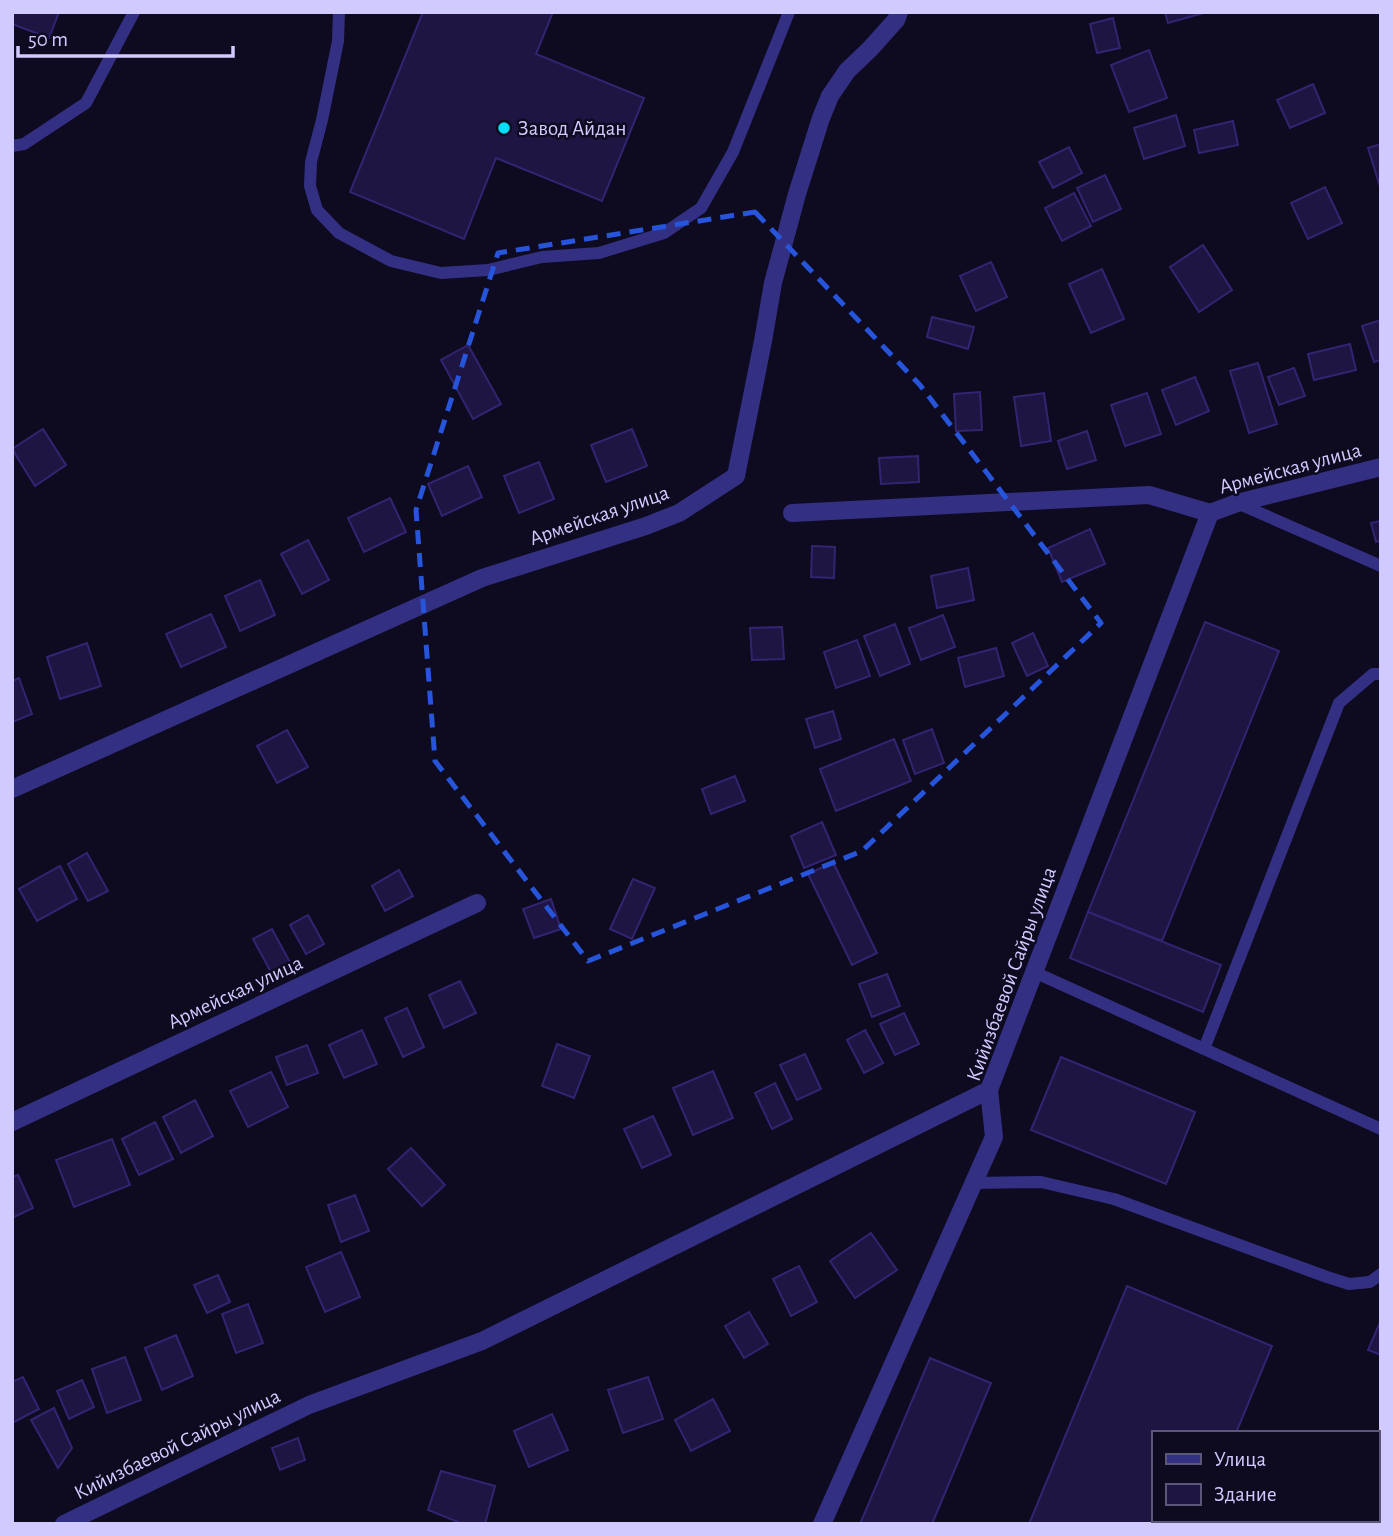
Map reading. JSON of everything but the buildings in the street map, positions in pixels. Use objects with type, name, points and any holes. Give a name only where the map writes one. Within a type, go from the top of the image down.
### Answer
[{"type":"street","name":"Армейская улица","points":[[12,789],[482,578],[679,513],[736,476],[773,283],[821,118],[830,96],[847,71],[870,49],[900,12]]},
{"type":"street","name":"Армейская улица","points":[[1210,513],[1237,503],[1381,467]]},
{"type":"street","points":[[792,513],[1149,495],[1210,513]]},
{"type":"street","name":"Кийизбаевой Сайры улица","points":[[822,1524],[995,1137],[989,1090],[1210,513]]},
{"type":"street","name":"Армейская улица","points":[[12,1122],[477,903]]},
{"type":"street","name":"Кийизбаевой Сайры улица","points":[[64,1524],[309,1405],[482,1340],[989,1090]]},
{"type":"lane","points":[[12,146],[24,144],[86,103],[134,12]]},
{"type":"lane","points":[[338,12],[338,41],[312,162],[310,186],[317,210],[339,233],[391,261],[440,273],[488,270],[542,257],[600,253],[664,233],[701,208],[733,152],[789,12]]},
{"type":"lane","points":[[1237,503],[1381,566]]},
{"type":"lane","points":[[1204,1049],[1339,703],[1373,674],[1381,674]]},
{"type":"lane","points":[[1034,972],[1381,1129]]},
{"type":"lane","points":[[974,1183],[1041,1182],[1114,1199],[1349,1284],[1370,1282],[1381,1274]]},
{"type":"highlighted area","points":[[755,212],[920,385],[1101,623],[862,851],[588,961],[435,761],[416,510],[498,253]]},
{"type":"place","name":"Завод Айдан","points":[[504,128]]}]
